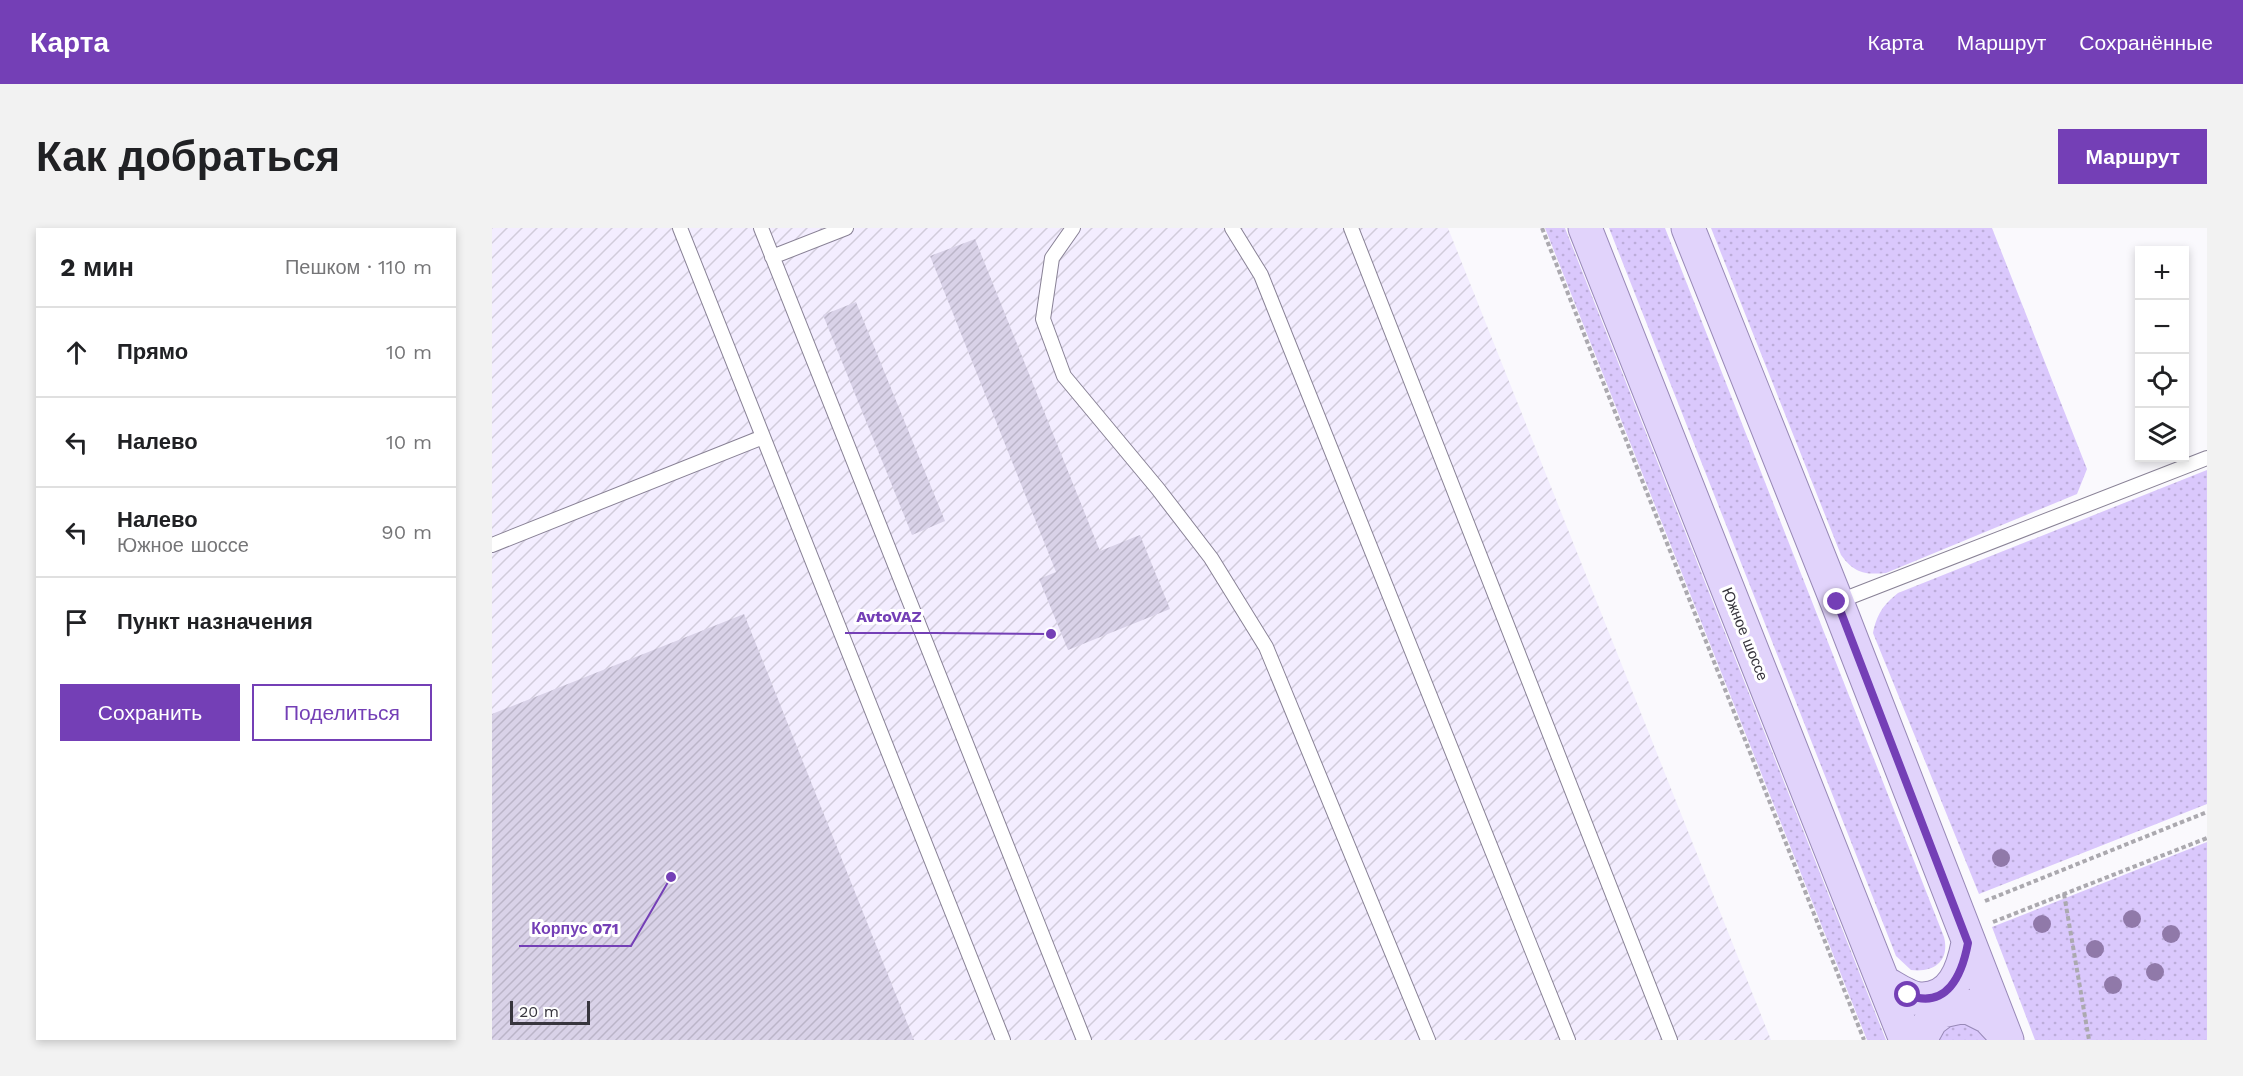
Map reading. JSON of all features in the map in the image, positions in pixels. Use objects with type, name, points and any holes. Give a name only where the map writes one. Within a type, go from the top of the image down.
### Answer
[{"type":"main road","name":"Южное шоссе","points":[[1584,228],[1906,1040]]},
{"type":"main road","points":[[1688,228],[1837,602],[1980,933],[2006,1038]]},
{"type":"main road","points":[[1883,982],[1920,1000],[1948,990],[1957,980],[1980,933]]},
{"type":"main road","points":[[1920,1040],[1931,1020],[1943,1011],[1966,1006],[1988,1017],[2006,1038]]},
{"type":"lane","points":[[680,228],[1003,1040]]},
{"type":"lane","points":[[761,228],[1084,1040]]},
{"type":"lane","points":[[772,257],[846,228]]},
{"type":"lane","points":[[1073,228],[1052,258],[1042,319],[1064,376],[1158,489],[1211,558],[1266,647],[1428,1040]]},
{"type":"lane","points":[[1233,228],[1261,275],[1568,1040]]},
{"type":"lane","points":[[1351,228],[1670,1040]]},
{"type":"lane","points":[[492,545],[763,437]]},
{"type":"lane","points":[[1837,602],[2207,458]]},
{"type":"path","points":[[1542,228],[1864,1040]]},
{"type":"path","points":[[1982,902],[2207,812]]},
{"type":"path","points":[[1980,933],[2064,894],[2207,838]]},
{"type":"path","points":[[2064,894],[2089,1040]]},
{"type":"shaded area","points":[[492,228],[1448,228],[1771,1040],[492,1040]]},
{"type":"shaded area","points":[[1545,228],[1565,228],[1886,1040],[1867,1040]]},
{"type":"shaded area","points":[[1609,228],[1665,228],[1944,937],[1945,953],[1938,964],[1933,967],[1911,970],[1896,956]]},
{"type":"shaded area","points":[[1711,228],[1992,228],[2087,469],[2077,494],[1886,573],[1872,574],[1855,569],[1841,555]]},
{"type":"shaded area","points":[[2207,470],[2207,804],[1979,894],[1873,633],[1876,620],[1888,602],[1898,593]]},
{"type":"shaded area","points":[[2207,842],[2207,1040],[2035,1040],[1992,927]]},
{"type":"shaded area","points":[[1967,1013],[1988,1040],[1932,1040]]},
{"type":"building","points":[[975,239],[1100,551],[1140,535],[1170,609],[1068,650],[1039,579],[1056,572],[930,256]]},
{"type":"building","points":[[856,302],[945,521],[912,535],[823,315]]},
{"type":"building","points":[[744,614],[914,1040],[492,1040],[492,714]]},
{"type":"place","name":"AvtoVAZ","points":[[1051,634]]},
{"type":"place","name":"Корпус 071","points":[[671,877]]},
{"type":"route","points":[[1837,602],[1968,943],[1964,964],[1957,980],[1948,990],[1920,1000],[1908,995]]}]
